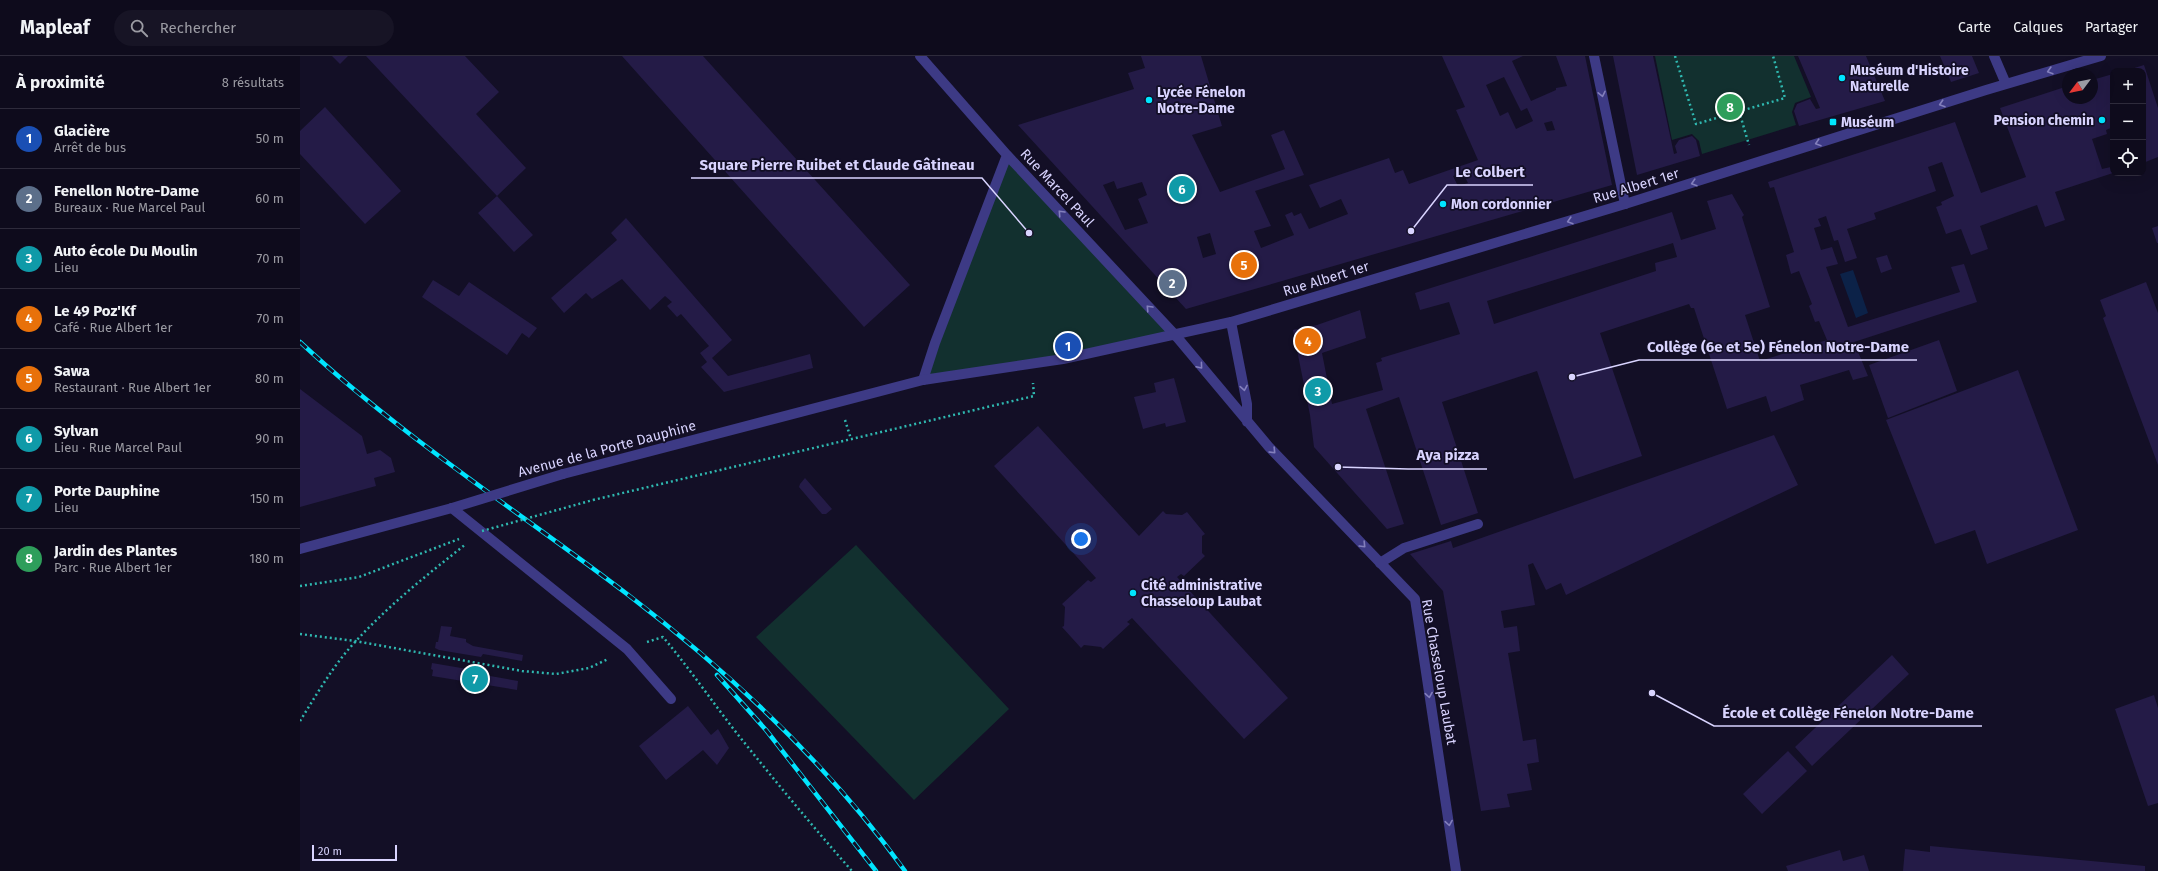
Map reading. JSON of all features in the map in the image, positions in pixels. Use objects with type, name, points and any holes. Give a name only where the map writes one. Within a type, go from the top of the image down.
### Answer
[{"type":"street","name":"Rue Marcel Paul","points":[[920,56],[1008,155],[1176,336]]},
{"type":"street","points":[[1594,56],[1625,204]]},
{"type":"street","points":[[1994,56],[2006,84]]},
{"type":"street","name":"Rue Albert 1er","points":[[1176,336],[1231,322],[1625,204],[2006,84],[2101,56]]},
{"type":"street","points":[[923,380],[935,343],[1008,155]]},
{"type":"street","points":[[1231,322],[1247,404],[1247,422]]},
{"type":"street","name":"Avenue de la Porte Dauphine","points":[[300,549],[452,508],[563,474],[923,380],[1031,364],[1176,336]]},
{"type":"street","name":"Rue Chasseloup Laubat","points":[[1176,336],[1247,422],[1415,599],[1456,871]]},
{"type":"street","points":[[452,508],[477,533],[627,649],[670,699]]},
{"type":"street","points":[[1380,563],[1404,548],[1478,524]]},
{"type":"path","points":[[1675,56],[1696,124],[1785,98],[1773,56]]},
{"type":"path","points":[[1739,111],[1754,164]]},
{"type":"path","points":[[477,533],[594,500],[1034,396],[1031,364]]},
{"type":"path","points":[[300,586],[359,577],[460,539]]},
{"type":"path","points":[[300,721],[323,684],[355,641],[412,587],[470,540]]},
{"type":"path","points":[[300,634],[355,641],[522,671],[556,674],[589,668],[627,649]]},
{"type":"path","points":[[663,637],[694,674],[738,734],[803,816],[852,871]]},
{"type":"green space","points":[[1655,56],[1794,56],[1811,97],[1795,103],[1792,112],[1796,125],[1702,154],[1699,141],[1692,134],[1672,140]]},
{"type":"green space","points":[[1007,155],[1176,336],[923,380]]},
{"type":"green space","points":[[856,545],[1009,709],[914,800],[756,637]]},
{"type":"water","points":[[1853,270],[1868,313],[1856,318],[1840,274]]},
{"type":"building","points":[[332,56],[348,56],[340,64]]},
{"type":"building","points":[[366,56],[465,56],[499,92],[476,114],[526,168],[497,196]]},
{"type":"building","points":[[622,56],[703,56],[910,285],[864,327]]},
{"type":"building","points":[[1141,56],[1201,56],[1222,126],[1192,135],[1220,192],[1285,169],[1271,135],[1284,130],[1304,175],[1255,191],[1271,226],[1254,231],[1261,248],[1294,235],[1285,215],[1292,212],[1294,216],[1301,213],[1309,229],[1348,214],[1341,199],[1320,208],[1309,185],[1389,158],[1395,173],[1403,170],[1409,184],[1478,160],[1456,110],[1465,107],[1442,56],[1523,56],[1512,61],[1531,101],[1556,90],[1556,88],[1567,86],[1556,56],[1585,56],[1612,185],[1186,309],[1018,125],[1134,89],[1128,73],[1145,68]],"holes":[[[1504,77],[1521,111],[1527,108],[1533,121],[1516,129],[1508,112],[1500,116],[1486,85]],[[1552,121],[1555,130],[1547,131],[1544,123]],[[1463,173],[1468,183],[1458,186],[1453,176]],[[1114,181],[1117,189],[1142,182],[1147,195],[1138,199],[1148,223],[1125,230],[1103,185]],[[1210,233],[1216,254],[1203,258],[1197,237]]]},
{"type":"building","points":[[1613,56],[1653,56],[1674,154],[1677,153],[1675,146],[1679,140],[1692,136],[1696,140],[1700,156],[1637,175]]},
{"type":"building","name":"Muséum d'Histoire Naturelle","points":[[1798,56],[1866,56],[1885,101],[1799,126],[1794,111],[1797,104],[1810,99],[1816,109],[1820,108]]},
{"type":"building","name":"Muséum d'Histoire Naturelle","points":[[1940,56],[1972,56],[1979,73],[1951,82]]},
{"type":"building","points":[[2144,65],[2145,68],[2134,68]]},
{"type":"building","points":[[2146,71],[2158,108],[2158,157],[2146,162]]},
{"type":"building","points":[[2110,75],[2110,128],[2106,130],[2107,134],[2092,139],[2102,169],[2110,167],[2110,174],[2055,192],[2065,220],[2045,227],[2037,205],[1980,226],[1988,249],[1971,255],[1961,229],[1946,234],[1936,207],[1942,205],[1941,202],[1954,196],[1942,162],[1928,167],[1936,191],[1874,213],[1876,219],[1847,229],[1857,258],[1845,262],[1838,240],[1834,241],[1826,216],[1818,219],[1821,226],[1814,228],[1821,250],[1832,247],[1838,264],[1826,267],[1848,327],[1960,292],[1951,267],[1964,264],[1977,302],[1854,342],[1868,376],[1853,380],[1849,370],[1800,385],[1804,400],[1771,412],[1766,396],[1727,409],[1694,308],[1691,308],[1689,304],[1600,333],[1642,456],[1574,479],[1537,371],[1442,402],[1478,513],[1441,525],[1399,397],[1366,409],[1404,524],[1387,529],[1314,447],[1310,415],[1293,330],[1317,325],[1360,310],[1366,338],[1322,353],[1332,404],[1383,390],[1376,363],[1382,361],[1381,358],[1460,334],[1449,302],[1420,310],[1415,293],[1672,212],[1681,240],[1716,229],[1707,201],[1732,194],[1744,215],[1742,217],[1770,307],[1745,315],[1760,361],[1827,340],[1819,321],[1815,322],[1809,306],[1812,304],[1799,271],[1791,274],[1786,255],[1794,252],[1774,187],[1770,188],[1768,182],[1955,122],[1981,193],[2026,177],[2000,108],[2062,88],[2062,104],[2098,104],[2098,78]],"holes":[[[1673,243],[1677,257],[1655,263],[1656,271],[1494,324],[1487,301]]]},
{"type":"building","points":[[325,107],[401,191],[365,224],[300,154],[300,131]]},
{"type":"building","points":[[497,196],[533,235],[514,252],[478,213]]},
{"type":"building","points":[[626,218],[732,340],[712,358],[728,376],[810,354],[813,368],[724,392],[701,367],[707,362],[700,353],[709,346],[681,314],[677,317],[667,306],[672,302],[665,296],[650,310],[622,279],[592,299],[586,293],[564,313],[551,298],[617,240],[611,233]]},
{"type":"building","points":[[2158,226],[2158,243],[2157,243],[2152,228]]},
{"type":"building","points":[[1887,255],[1892,269],[1881,273],[1876,258]]},
{"type":"building","points":[[433,280],[459,296],[469,282],[537,328],[529,338],[522,333],[507,355],[422,297]]},
{"type":"building","points":[[2146,282],[2158,313],[2158,465],[2103,318],[2106,316],[2100,300]]},
{"type":"building","points":[[1939,340],[1957,391],[1888,418],[1869,365]]},
{"type":"building","points":[[2018,370],[2078,530],[1987,564],[1975,530],[1935,544],[1886,420]]},
{"type":"building","points":[[1174,378],[1186,422],[1166,427],[1165,423],[1143,429],[1134,397],[1156,392],[1154,383]]},
{"type":"building","points":[[300,389],[362,436],[367,454],[380,450],[391,458],[395,472],[374,478],[376,486],[300,507]]},
{"type":"building","name":"Cité administrative Chasseloup Laubat","points":[[1038,426],[1139,536],[1163,511],[1166,514],[1182,515],[1187,512],[1205,534],[1202,536],[1202,553],[1205,556],[1184,576],[1181,574],[1177,577],[1288,698],[1244,739],[1132,618],[1127,622],[1130,624],[1103,649],[1101,647],[1084,645],[1081,648],[1062,627],[1064,626],[1065,607],[1062,604],[1088,580],[1091,582],[1096,578],[994,466]]},
{"type":"building","points":[[1774,435],[1798,485],[1566,595],[1561,583],[1546,590],[1533,563],[1528,565],[1535,605],[1501,611],[1504,628],[1517,626],[1520,651],[1508,653],[1523,741],[1536,739],[1539,762],[1527,764],[1532,790],[1507,794],[1510,807],[1481,811],[1443,591],[1410,554],[1451,541],[1453,548]]},
{"type":"building","points":[[805,478],[832,509],[826,514],[822,514],[799,487]]},
{"type":"building","points":[[441,626],[452,627],[450,636],[466,639],[466,642],[473,646],[523,655],[522,661],[483,654],[481,657],[439,650],[435,648],[436,642],[438,642]]},
{"type":"building","points":[[1892,655],[1909,674],[1812,766],[1795,747]]},
{"type":"building","points":[[432,663],[479,671],[479,674],[518,681],[517,690],[432,676]]},
{"type":"building","points":[[2154,695],[2158,708],[2158,803],[2148,806],[2115,709]]},
{"type":"building","points":[[688,706],[711,735],[718,729],[729,748],[717,765],[703,750],[666,780],[639,746]]},
{"type":"building","points":[[1788,751],[1807,771],[1762,814],[1743,794]]},
{"type":"building","points":[[1930,846],[2145,866],[2145,871],[1903,871],[1905,849],[1930,852]]},
{"type":"building","points":[[1840,850],[1843,861],[1864,855],[1869,871],[1788,871],[1786,866]]},
{"type":"railway","points":[[300,342],[378,409],[419,441],[586,563],[666,624],[704,656],[776,722],[811,757],[844,794],[905,871]]},
{"type":"railway","points":[[717,675],[766,730],[876,871]]},
{"type":"place","name":"Muséum d'Histoire Naturelle","points":[[1842,78]]},
{"type":"place","name":"Lycée Fénelon Notre-Dame","points":[[1149,100]]},
{"type":"place","name":"Jardin des Plantes","points":[[1730,107]]},
{"type":"place","name":"Pension chemin","points":[[2102,120]]},
{"type":"place","name":"Muséum","points":[[1833,122]]},
{"type":"place","name":"Sylvan","points":[[1182,189]]},
{"type":"place","name":"Mon cordonnier","points":[[1443,204]]},
{"type":"place","name":"Le Colbert","points":[[1411,231]]},
{"type":"place","name":"Square Pierre Ruibet et Claude Gâtineau","points":[[1029,233]]},
{"type":"place","name":"Sawa","points":[[1244,265]]},
{"type":"place","name":"Fenellon Notre-Dame","points":[[1172,283]]},
{"type":"place","name":"Le 49 Poz'Kf","points":[[1308,341]]},
{"type":"place","name":"Glacière","points":[[1068,346]]},
{"type":"place","name":"Collège (6e et 5e) Fénelon Notre-Dame","points":[[1572,377]]},
{"type":"place","name":"Auto école Du Moulin","points":[[1318,391]]},
{"type":"place","name":"Aya pizza","points":[[1338,467]]},
{"type":"place","name":"Cité administrative Chasseloup Laubat","points":[[1133,593]]},
{"type":"place","name":"Porte Dauphine","points":[[475,679]]},
{"type":"place","name":"École et Collège Fénelon Notre-Dame","points":[[1652,693]]}]
